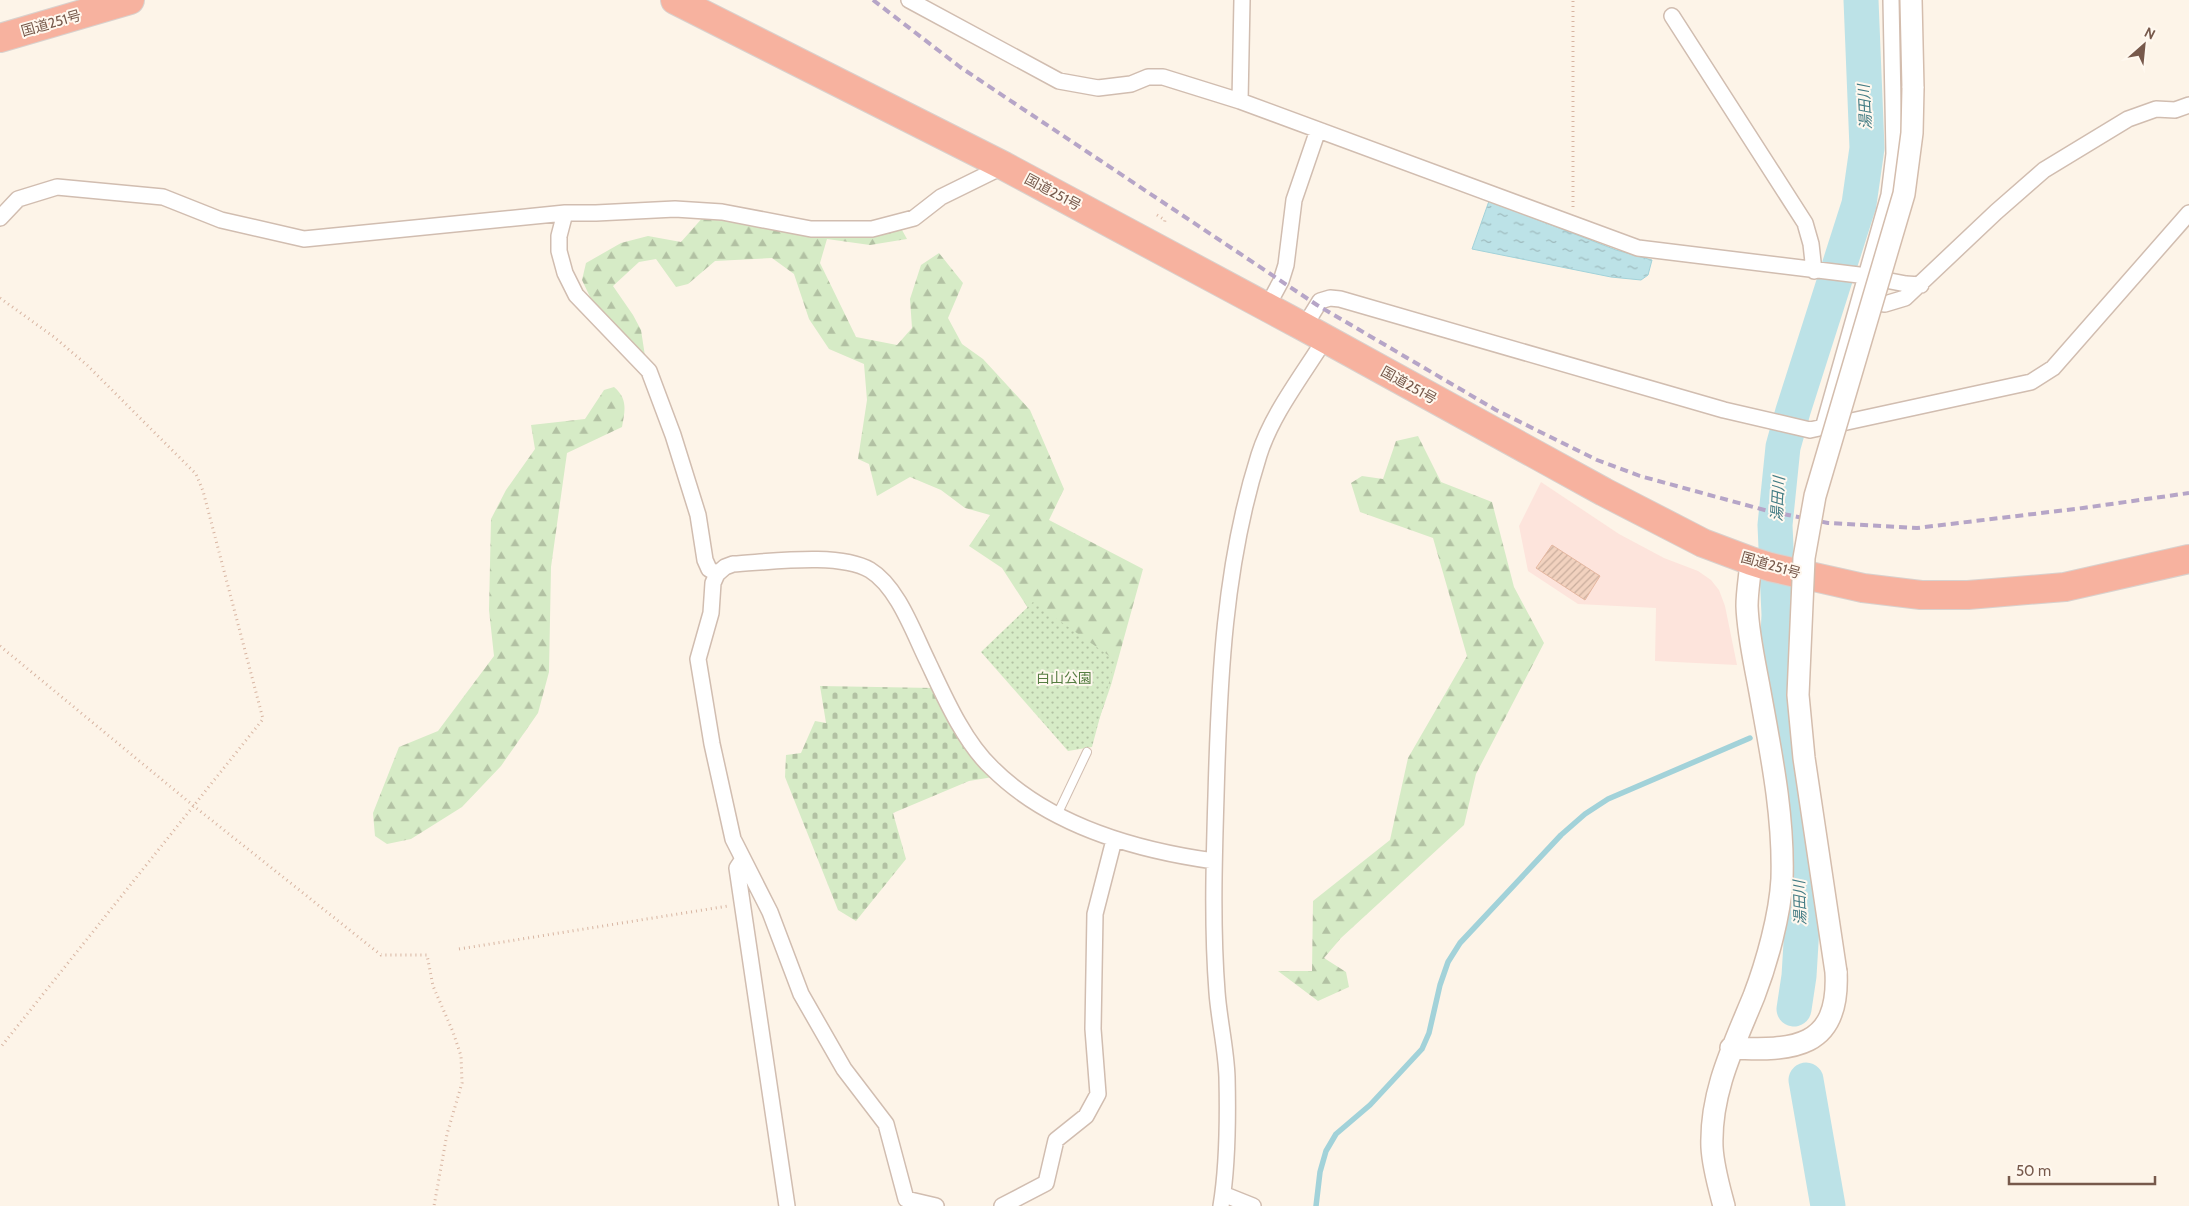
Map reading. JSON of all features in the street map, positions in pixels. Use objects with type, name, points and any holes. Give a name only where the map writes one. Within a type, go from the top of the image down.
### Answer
[{"type":"highway","name":"国道251号","points":[[0,38],[130,0]]},
{"type":"highway","name":"国道251号","points":[[674,0],[1004,166],[1315,333],[1604,492],[1703,543],[1760,564],[1797,573],[1863,588],[1921,595],[1968,595],[2065,587],[2189,559]]},
{"type":"street","points":[[909,0],[1059,82],[1098,88],[1131,84],[1148,77],[1163,77],[1240,101],[1638,248],[1863,275],[1906,284],[1921,285]]},
{"type":"street","points":[[1240,101],[1242,0]]},
{"type":"street","points":[[1817,429],[1860,301],[1863,275],[1889,195],[1894,154],[1891,0]]},
{"type":"street","points":[[1732,1048],[1772,1050],[1808,1042],[1822,1028],[1832,1011],[1837,992],[1836,972],[1804,758],[1798,696],[1804,558],[1815,496],[1904,194],[1912,133],[1911,0]]},
{"type":"street","points":[[1672,16],[1805,223],[1819,271]]},
{"type":"street","points":[[1860,301],[1885,304],[1905,298],[1921,285],[1996,212],[2044,170],[2128,119],[2156,109],[2175,110],[2189,105]]},
{"type":"street","points":[[1267,307],[1281,280],[1286,265],[1294,200],[1318,130]]},
{"type":"street","points":[[0,218],[18,199],[57,187],[164,197],[221,220],[304,239],[565,213],[596,214],[675,209],[722,212],[811,229],[872,230],[914,218],[942,197],[1004,166]]},
{"type":"street","points":[[565,213],[559,236],[558,251],[565,273],[576,295],[649,371],[673,435],[698,515],[705,560],[709,569],[717,574]]},
{"type":"street","points":[[1253,1206],[1222,1200],[1227,1075],[1217,992],[1214,861],[1218,699],[1222,645],[1239,534],[1259,455],[1270,427],[1315,333],[1320,301],[1330,298],[1340,299],[1780,424],[1817,429],[1863,417],[2031,382],[2053,368],[2189,213]]},
{"type":"street","points":[[936,1206],[906,1199],[886,1124],[844,1069],[801,994],[770,912],[733,839],[712,744],[698,659],[711,613],[712,583],[717,574],[725,567],[733,564],[831,560],[851,562],[872,571],[890,590],[904,611],[933,674],[969,740],[991,768],[1015,789],[1057,815],[1114,840],[1169,855],[1214,861]]},
{"type":"street","points":[[1724,1206],[1717,1180],[1712,1147],[1716,1095],[1763,969],[1772,935],[1782,880],[1781,824],[1767,729],[1749,631],[1747,606],[1760,564]]},
{"type":"street","points":[[1002,1206],[1046,1183],[1056,1140],[1086,1116],[1098,1094],[1093,1029],[1094,914],[1114,840]]},
{"type":"street","points":[[743,859],[737,868],[787,1206]]},
{"type":"lane","points":[[1057,815],[1087,752]]},
{"type":"path","points":[[1572,223],[1573,0]]},
{"type":"path","points":[[0,298],[54,337],[87,365],[196,474],[204,490],[263,719],[195,807],[0,1048]]},
{"type":"path","points":[[0,646],[195,807],[381,955],[427,954],[433,986],[461,1056],[462,1083],[447,1134],[434,1206]]},
{"type":"path","points":[[459,949],[742,904]]},
{"type":"shaded area","points":[[1541,482],[1619,534],[1664,558],[1698,571],[1711,580],[1719,590],[1725,606],[1737,665],[1655,661],[1656,608],[1578,604],[1528,571],[1519,526]]},
{"type":"green space","points":[[704,216],[765,228],[827,235],[868,236],[902,230],[907,239],[870,245],[827,239],[820,263],[856,337],[897,345],[912,328],[910,299],[921,265],[939,253],[963,283],[948,318],[962,344],[983,359],[1030,410],[1064,489],[1049,520],[1143,569],[1111,685],[1093,737],[1037,622],[1002,568],[969,546],[990,515],[965,508],[941,490],[910,477],[877,496],[869,464],[858,459],[867,400],[864,364],[829,349],[809,319],[794,274],[772,258],[715,261],[688,284],[676,287],[656,259],[639,262],[613,286],[641,330],[645,356],[591,299],[582,280],[586,263],[621,243],[648,236],[681,242]]},
{"type":"green space","points":[[614,387],[622,396],[624,405],[622,427],[567,453],[551,567],[549,672],[538,713],[501,766],[462,807],[411,839],[387,844],[375,836],[373,813],[399,747],[438,731],[494,656],[489,610],[491,519],[506,490],[535,449],[531,425],[585,419],[604,390]]},
{"type":"green space","points":[[1418,436],[1441,482],[1492,502],[1514,587],[1544,643],[1476,774],[1464,825],[1341,938],[1324,958],[1346,972],[1349,987],[1318,1001],[1278,971],[1312,971],[1313,901],[1390,840],[1408,758],[1467,656],[1433,538],[1360,512],[1351,483],[1362,476],[1383,479],[1396,441]]},
{"type":"green space","name":"白山公園","points":[[1033,602],[1115,660],[1092,747],[1068,751],[981,652]]},
{"type":"green space","points":[[820,686],[934,688],[993,777],[969,781],[893,813],[906,859],[856,921],[838,910],[785,777],[786,755],[801,753],[815,721],[826,723]]},
{"type":"water","points":[[1489,201],[1616,250],[1652,260],[1648,275],[1641,280],[1611,277],[1472,249]]},
{"type":"building","points":[[1552,545],[1600,576],[1585,600],[1536,568]]},
{"type":"waterway","name":"湯田川","points":[[1794,1009],[1799,976],[1803,910],[1777,656],[1779,615],[1775,525],[1783,447],[1859,204],[1867,148],[1861,0]]},
{"type":"waterway","name":"湯田川","points":[[1776,725],[1784,722]]},
{"type":"waterway","points":[[1316,1206],[1320,1172],[1326,1151],[1336,1134],[1370,1105],[1422,1049],[1429,1033],[1440,985],[1448,962],[1460,943],[1561,835],[1585,814],[1608,799],[1750,738]]},
{"type":"waterway","name":"湯田川","points":[[1806,1080],[1828,1206]]},
{"type":"railway","points":[[873,0],[960,67],[1317,305],[1496,410],[1597,460],[1640,476],[1768,511],[1828,523],[1917,528],[2189,493]]}]
